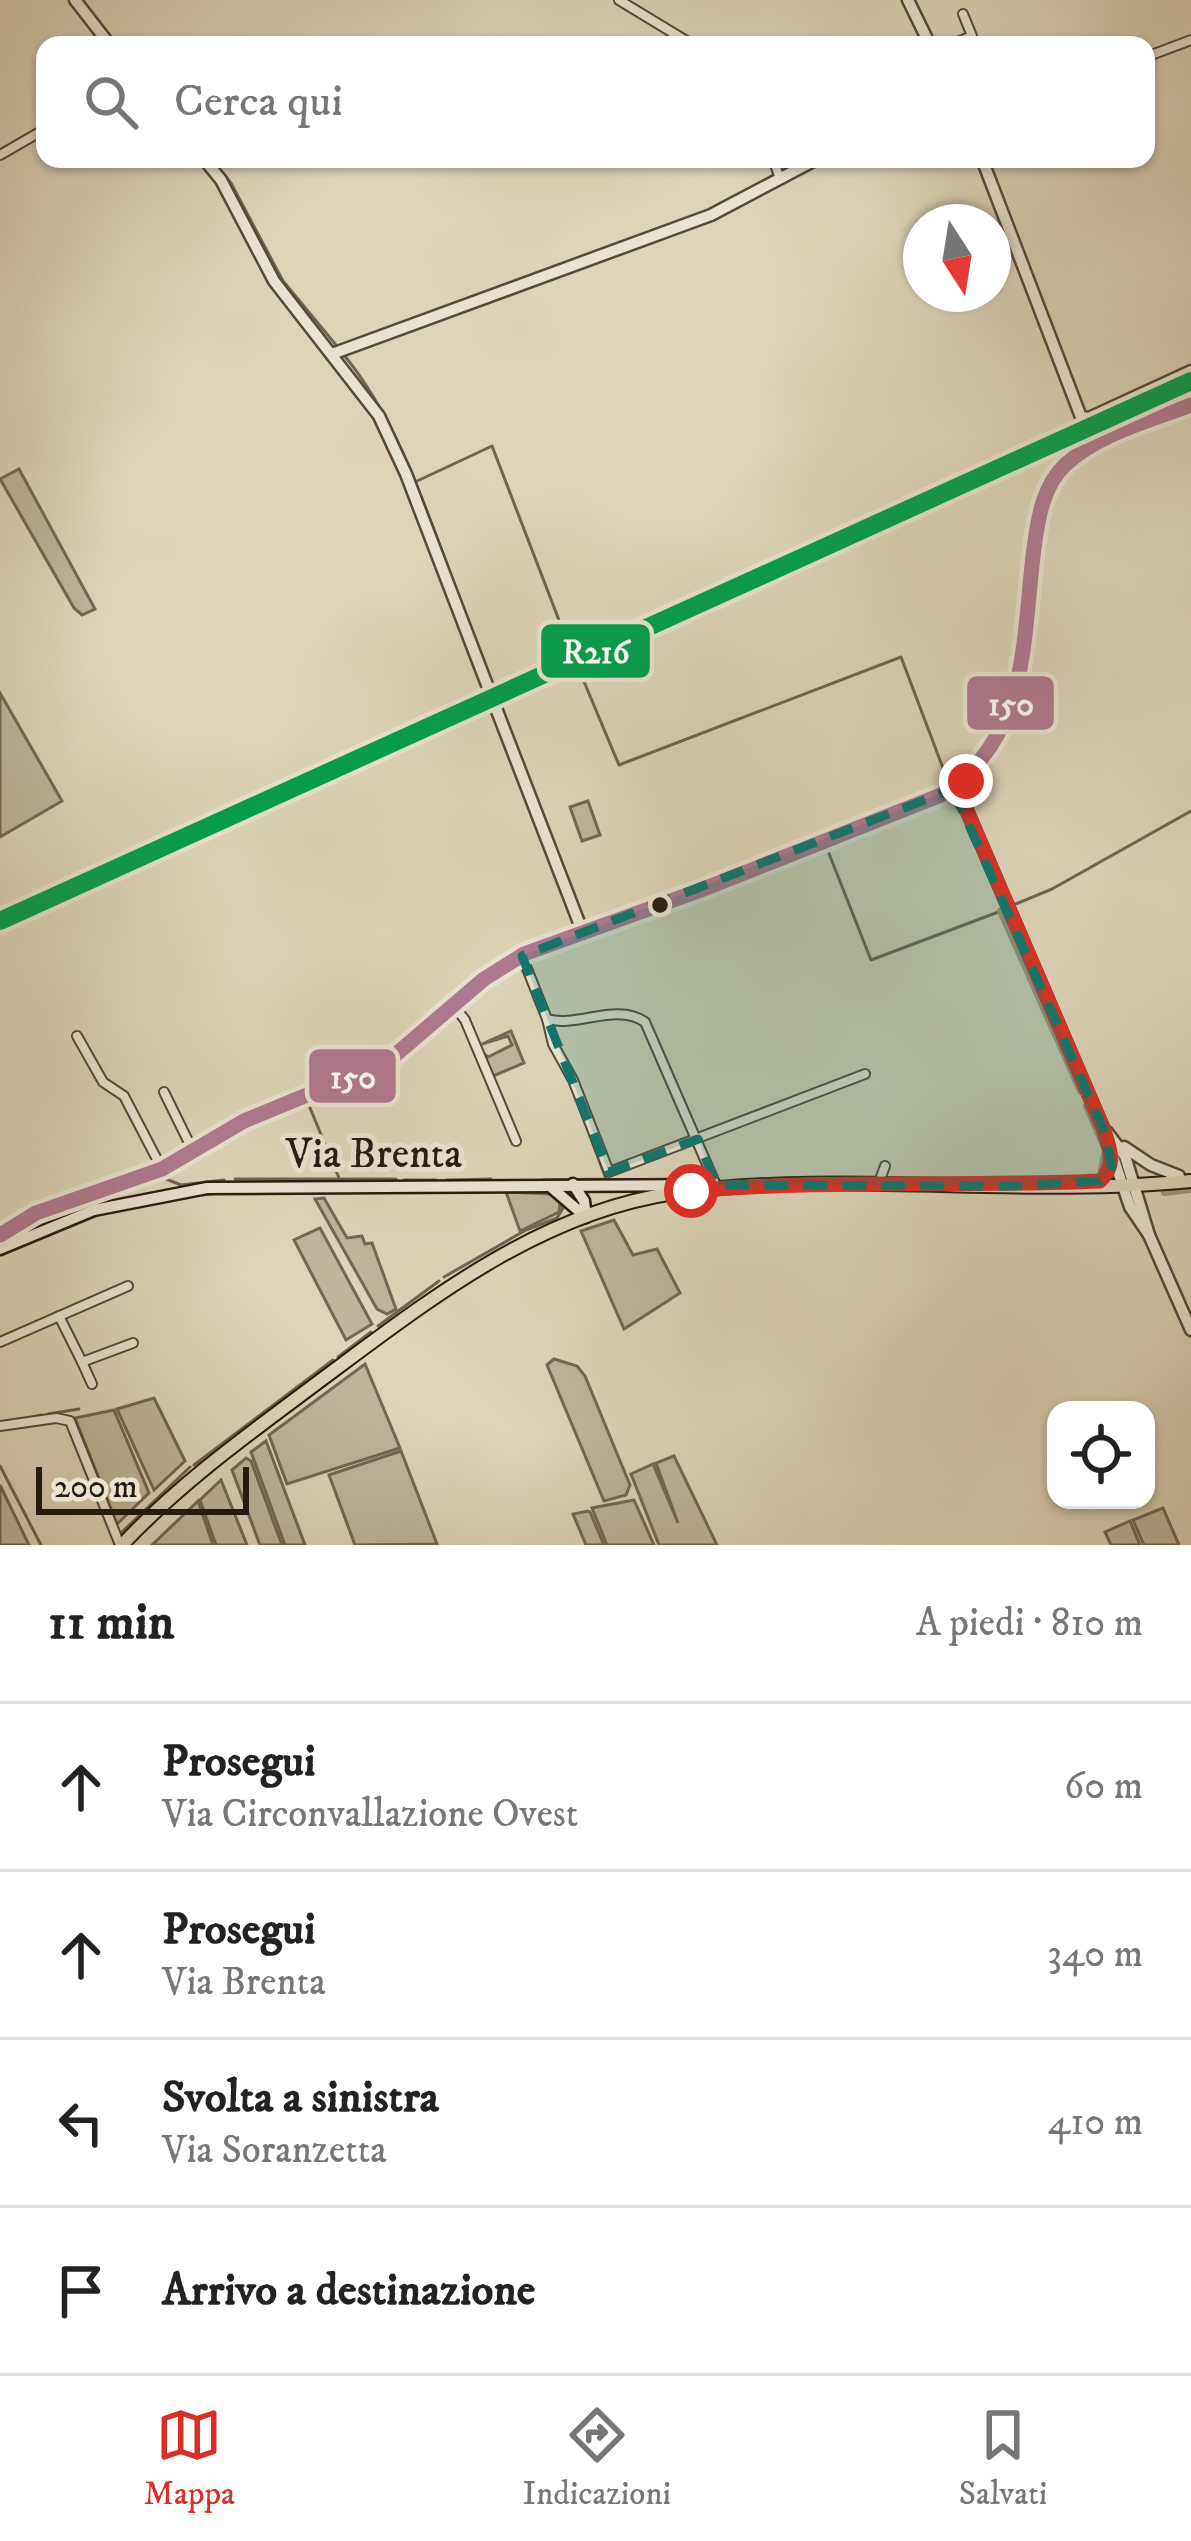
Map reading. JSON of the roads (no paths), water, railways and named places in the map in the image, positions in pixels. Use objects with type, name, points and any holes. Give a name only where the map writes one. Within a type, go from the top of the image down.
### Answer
[{"type":"main road","name":"Via Brenta","points":[[754,1187],[1062,1188],[1188,1177]]},
{"type":"main road","name":"Via Brenta","points":[[1012,1186],[1100,1181],[1155,1184],[1188,1177]]},
{"type":"main road","points":[[121,1545],[188,1481],[479,1267],[586,1217],[668,1194],[754,1187]]},
{"type":"street","points":[[75,0],[103,36]]},
{"type":"street","points":[[619,0],[678,36]]},
{"type":"street","points":[[908,0],[926,36]]},
{"type":"street","points":[[962,14],[972,36]]},
{"type":"street","points":[[1155,54],[1191,40]]},
{"type":"street","points":[[0,154],[36,134]]},
{"type":"street","points":[[211,168],[274,281],[368,400],[392,442],[489,690]]},
{"type":"street","points":[[776,168],[779,176]]},
{"type":"street","points":[[332,354],[711,215],[797,168]]},
{"type":"street","points":[[985,168],[1081,417],[1191,370]]},
{"type":"street","points":[[0,1235],[51,1206],[162,1169],[244,1121],[387,1062],[494,972],[522,956],[953,790],[984,765],[1002,737],[1014,692],[1045,494],[1064,465],[1090,447],[1191,405]]},
{"type":"street","points":[[494,703],[583,933]]},
{"type":"street","points":[[953,790],[967,811],[1113,1160],[1142,1204],[1149,1235]]},
{"type":"street","points":[[522,956],[553,1044],[573,1080],[609,1172],[865,1074]]},
{"type":"street","points":[[454,1006],[465,1019],[517,1141]]},
{"type":"street","points":[[547,1019],[562,1023],[592,1016],[638,1016],[656,1040],[716,1185]]},
{"type":"street","points":[[77,1036],[103,1082],[124,1096],[162,1169]]},
{"type":"street","points":[[164,1092],[193,1151]]},
{"type":"street","points":[[1104,1130],[1150,1165],[1188,1177]]},
{"type":"street","points":[[1117,1144],[1128,1183],[1191,1330]]},
{"type":"street","points":[[1100,1181],[1113,1160]]},
{"type":"street","points":[[878,1186],[885,1166]]},
{"type":"street","points":[[574,1184],[586,1217]]},
{"type":"street","points":[[1142,1204],[1155,1184]]},
{"type":"street","name":"Via Brenta","points":[[543,1185],[567,1198],[586,1217]]},
{"type":"street","name":"Via Brenta","points":[[0,1249],[94,1210],[179,1191],[244,1186],[754,1187]]},
{"type":"street","points":[[546,1232],[567,1214],[567,1198]]},
{"type":"street","points":[[0,1342],[128,1286]]},
{"type":"street","points":[[58,1316],[92,1384]]},
{"type":"street","points":[[82,1362],[134,1343]]},
{"type":"street","points":[[0,1426],[56,1418],[70,1421],[121,1545]]},
{"type":"waterway","points":[[218,168],[231,183],[283,281],[336,345]]},
{"type":"waterway","points":[[344,355],[392,430],[448,567]]},
{"type":"waterway","points":[[415,482],[492,446],[572,654]]},
{"type":"waterway","points":[[577,665],[619,765],[901,657],[949,784],[822,836]]},
{"type":"waterway","points":[[1013,905],[1052,889],[1191,811]]},
{"type":"waterway","points":[[826,846],[871,960],[1001,911]]},
{"type":"waterway","points":[[1001,911],[1081,1091]]},
{"type":"waterway","points":[[463,1006],[494,979]]},
{"type":"waterway","points":[[363,1078],[393,1065],[446,1020]]},
{"type":"waterway","points":[[279,1112],[356,1081]]},
{"type":"waterway","points":[[308,1103],[339,1178]]},
{"type":"waterway","points":[[543,1180],[606,1179],[578,1103]]},
{"type":"waterway","points":[[1087,1106],[1106,1150],[1102,1170]]},
{"type":"waterway","points":[[134,1184],[163,1174],[248,1125]]},
{"type":"waterway","points":[[161,1177],[181,1185],[224,1180]]},
{"type":"waterway","points":[[235,1179],[396,1179]]},
{"type":"waterway","points":[[447,1180],[491,1179]]},
{"type":"waterway","points":[[404,1180],[436,1180]]},
{"type":"waterway","points":[[1165,1192],[1191,1189]]},
{"type":"waterway","points":[[202,1195],[218,1193]]},
{"type":"waterway","points":[[444,1277],[526,1230],[557,1218],[563,1208],[561,1200]]},
{"type":"waterway","points":[[378,1326],[439,1281]]},
{"type":"waterway","points":[[338,1357],[371,1332]]},
{"type":"waterway","points":[[194,1465],[333,1360]]},
{"type":"waterway","points":[[48,1414],[79,1409]]},
{"type":"waterway","points":[[34,1417],[41,1415]]},
{"type":"waterway","points":[[0,1466],[41,1545]]},
{"type":"waterway","points":[[121,1533],[190,1467]]}]
